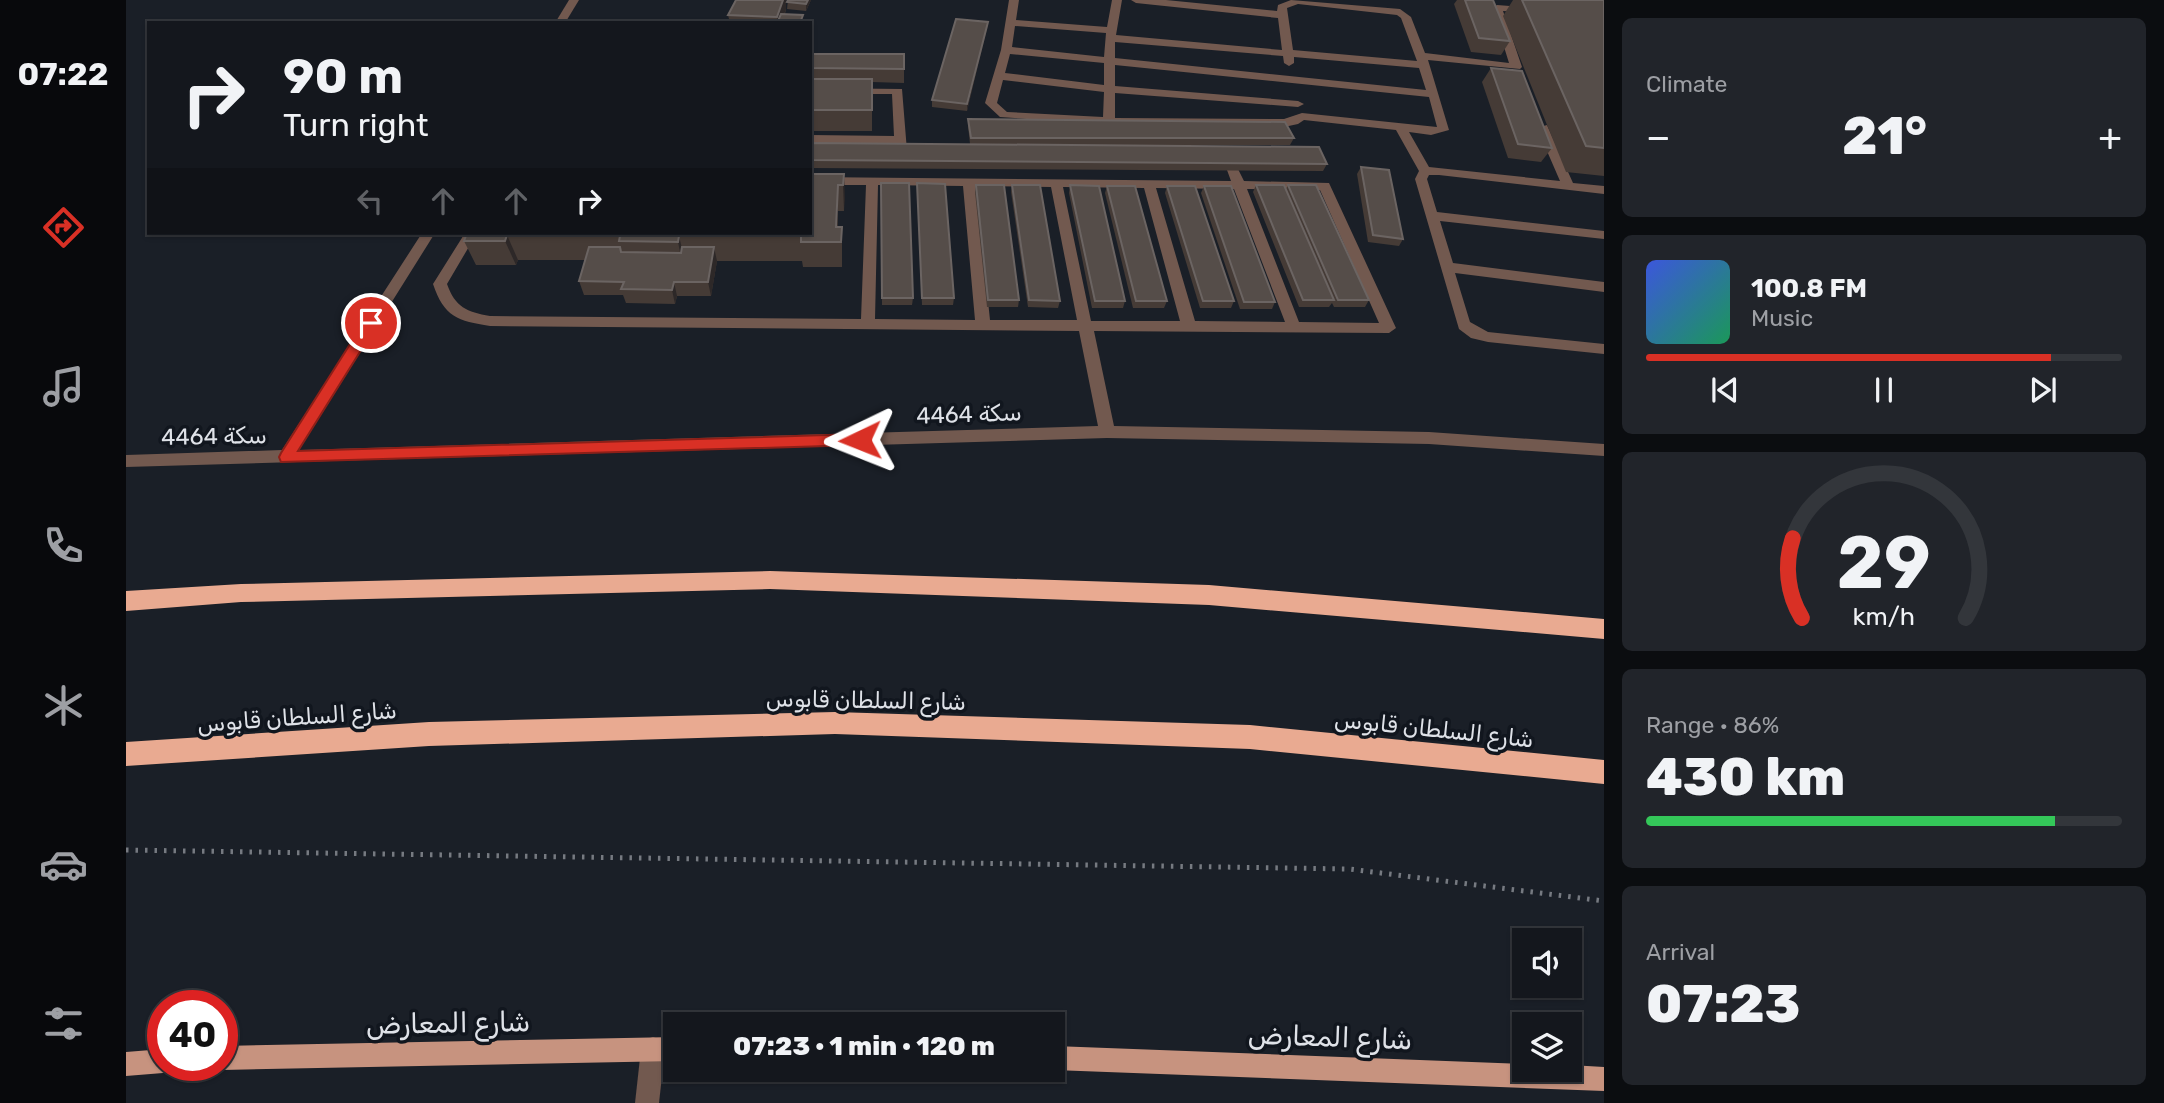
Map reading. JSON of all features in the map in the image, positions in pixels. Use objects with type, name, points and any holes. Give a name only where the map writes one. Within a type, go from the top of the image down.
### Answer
[{"type":"highway","points":[[126,601],[241,593],[770,580],[1209,595],[1604,629]]},
{"type":"highway","name":"شارع السلطان قابوس","points":[[126,754],[429,734],[835,723],[1250,737],[1604,772]]},
{"type":"main road","name":"شارع المعارض","points":[[238,1058],[663,1049]]},
{"type":"main road","name":"شارع المعارض","points":[[1065,1058],[1604,1079]]},
{"type":"main road","points":[[126,1064],[147,1062]]},
{"type":"street","points":[[561,21],[574,0]]},
{"type":"street","points":[[999,75],[1300,110],[1431,131],[1443,130],[1423,60],[1406,17],[1400,12],[1297,1],[1282,7],[1290,78],[1300,110],[1294,122],[1109,121],[1004,115],[991,103],[1006,50],[1014,0]]},
{"type":"street","points":[[1109,121],[1110,34],[1117,0]]},
{"type":"street","points":[[1136,0],[1283,15]]},
{"type":"street","points":[[1011,23],[1288,51],[1423,60],[1518,73],[1497,8],[1543,11]]},
{"type":"street","points":[[1006,50],[1111,63],[1290,78],[1434,94]]},
{"type":"street","points":[[812,91],[898,91],[901,145],[812,139]]},
{"type":"street","points":[[1537,114],[1568,186]]},
{"type":"street","points":[[1400,127],[1425,171]]},
{"type":"street","points":[[1233,170],[1294,327]]},
{"type":"street","points":[[1425,171],[1604,190]]},
{"type":"street","points":[[1425,171],[1421,179],[1464,325],[1476,334],[1604,349]]},
{"type":"street","points":[[470,235],[440,284],[445,301],[459,316],[490,321],[1389,328],[1325,186],[812,181]]},
{"type":"street","points":[[868,323],[872,181]]},
{"type":"street","points":[[969,183],[983,324]]},
{"type":"street","points":[[1056,183],[1107,432]]},
{"type":"street","points":[[1149,184],[1189,326]]},
{"type":"street","points":[[1432,216],[1604,235]]},
{"type":"street","points":[[286,457],[427,235]]},
{"type":"street","points":[[1447,267],[1604,287]]},
{"type":"street","name":"سكة 4464","points":[[126,461],[1107,432],[1429,439],[1604,450]]},
{"type":"street","points":[[647,1103],[663,1052]]},
{"type":"path","points":[[126,850],[1349,869],[1604,901]]},
{"type":"building","points":[[736,0],[783,0],[777,17],[728,15]]},
{"type":"building","points":[[808,0],[806,4],[787,2]]},
{"type":"building","points":[[1465,0],[1493,0],[1510,41],[1479,38]]},
{"type":"building","points":[[1522,0],[1604,0],[1604,148],[1586,146]]},
{"type":"building","points":[[781,14],[803,15],[801,21],[778,21]]},
{"type":"building","points":[[956,19],[988,22],[967,104],[932,100]]},
{"type":"building","points":[[812,54],[904,54],[904,69],[812,68]]},
{"type":"building","points":[[1491,68],[1522,71],[1552,148],[1518,144]]},
{"type":"building","points":[[812,79],[872,79],[872,110],[812,110]]},
{"type":"building","points":[[968,119],[1285,122],[1294,138],[971,138]]},
{"type":"building","points":[[812,143],[1319,147],[1327,164],[812,160]]},
{"type":"building","points":[[1361,167],[1389,170],[1403,239],[1373,235]]},
{"type":"building","points":[[812,174],[844,174],[843,185],[838,185],[836,227],[842,227],[841,242],[801,242],[801,236],[679,236],[678,242],[619,241],[620,236],[507,235],[812,235]]},
{"type":"building","points":[[881,183],[909,183],[913,298],[882,298]]},
{"type":"building","points":[[917,183],[945,184],[954,298],[922,298]]},
{"type":"building","points":[[976,185],[1004,185],[1019,300],[988,300]]},
{"type":"building","points":[[1012,185],[1040,185],[1060,301],[1029,300]]},
{"type":"building","points":[[1070,185],[1099,186],[1125,301],[1095,301]]},
{"type":"building","points":[[1256,185],[1284,185],[1334,300],[1303,300]]},
{"type":"building","points":[[1288,185],[1316,185],[1369,300],[1338,300]]},
{"type":"building","points":[[1107,186],[1135,186],[1167,301],[1136,301]]},
{"type":"building","points":[[1167,186],[1195,186],[1234,301],[1203,301]]},
{"type":"building","points":[[1204,186],[1231,186],[1275,302],[1244,302]]},
{"type":"building","points":[[466,235],[507,235],[505,241],[464,241]]},
{"type":"building","points":[[589,247],[620,247],[621,252],[681,253],[682,247],[714,247],[708,282],[674,282],[672,290],[621,289],[624,282],[579,281]]},
{"type":"route","points":[[371,323],[286,457],[860,440]]}]
